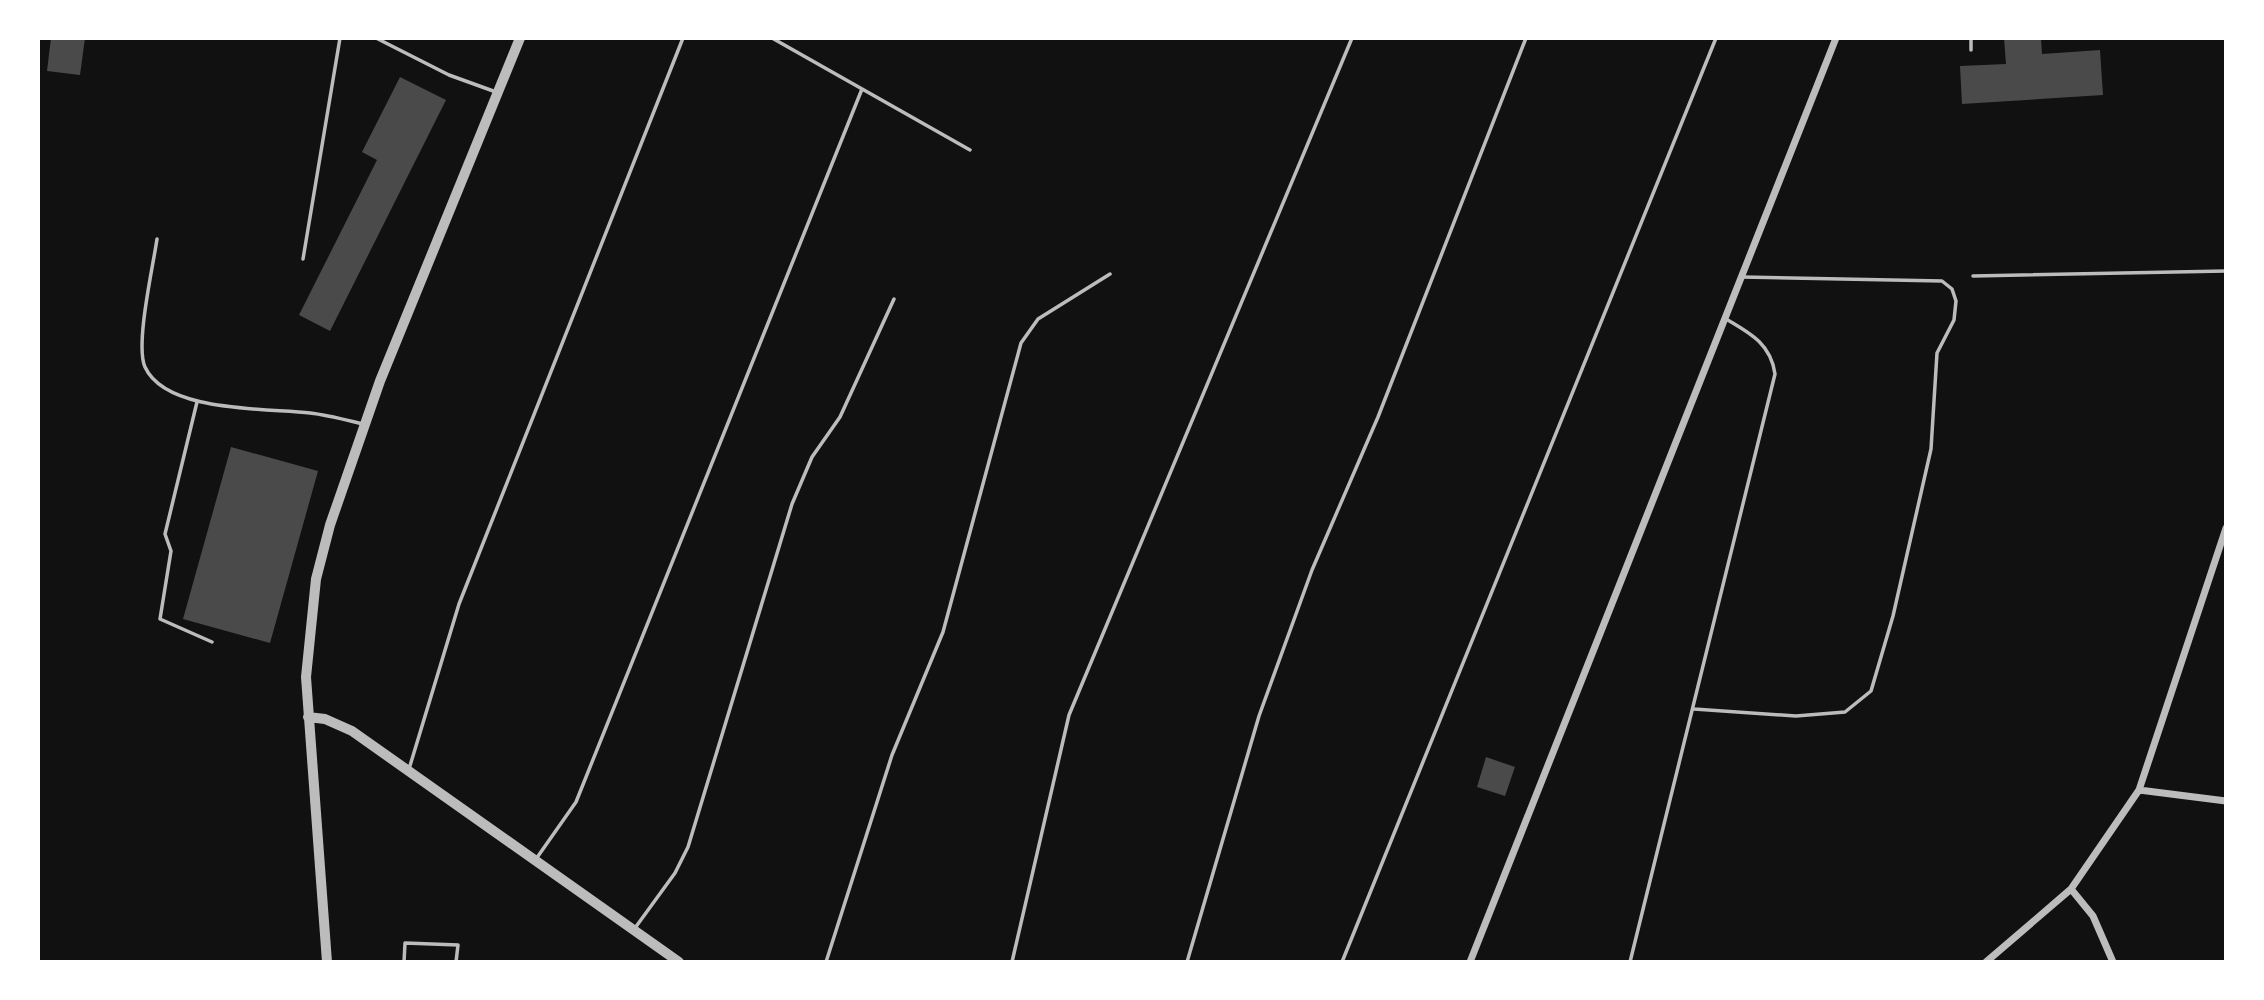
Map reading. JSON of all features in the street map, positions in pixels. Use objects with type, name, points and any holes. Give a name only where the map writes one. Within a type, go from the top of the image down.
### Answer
[{"type":"street","points":[[327,961],[308,718],[308,634],[316,579],[330,525],[365,424],[520,38]]},
{"type":"street","points":[[1473,961],[1836,38]]},
{"type":"street","points":[[1986,961],[2071,888],[2139,790],[2225,528]]},
{"type":"street","points":[[308,718],[337,723],[679,961]]},
{"type":"street","points":[[2139,790],[2225,801]]},
{"type":"street","points":[[2071,888],[2093,916],[2113,961]]},
{"type":"lane","points":[[303,259],[341,38]]},
{"type":"lane","points":[[376,38],[449,75],[498,93]]},
{"type":"lane","points":[[408,771],[416,754],[459,604],[683,38]]},
{"type":"lane","points":[[772,38],[970,150]]},
{"type":"lane","points":[[1012,961],[1069,715],[1352,38]]},
{"type":"lane","points":[[1187,961],[1259,716],[1312,570],[1378,417],[1526,38]]},
{"type":"lane","points":[[1342,961],[1717,38]]},
{"type":"lane","points":[[1971,38],[1971,50]]},
{"type":"lane","points":[[535,860],[576,802],[862,89]]},
{"type":"lane","points":[[156,239],[142,342],[145,367],[158,383],[175,394],[197,402],[314,414],[365,424]]},
{"type":"lane","points":[[1973,276],[2225,271]]},
{"type":"lane","points":[[826,961],[892,755],[943,632],[1021,344],[1038,319],[1110,274]]},
{"type":"lane","points":[[1694,709],[1796,716],[1846,712],[1871,691],[1893,616],[1931,449],[1937,353],[1954,320],[1956,301],[1952,289],[1942,281],[1742,277]]},
{"type":"lane","points":[[633,929],[675,873],[688,847],[792,505],[813,457],[840,417],[894,299]]},
{"type":"lane","points":[[1630,961],[1775,374],[1773,357],[1756,337],[1725,318]]},
{"type":"lane","points":[[197,402],[165,534],[171,551],[160,619],[212,642]]},
{"type":"lane","points":[[404,961],[405,943],[458,945],[456,961]]},
{"type":"building","points":[[51,38],[85,38],[80,75],[47,71]]},
{"type":"building","points":[[2004,38],[2041,38],[2042,54],[2100,50],[2103,95],[1962,104],[1960,66],[2006,64]]},
{"type":"building","points":[[400,77],[446,100],[330,331],[299,315],[377,160],[362,152]]},
{"type":"building","points":[[231,447],[318,471],[270,643],[183,619]]},
{"type":"building","points":[[1486,757],[1515,767],[1505,796],[1477,787]]}]
